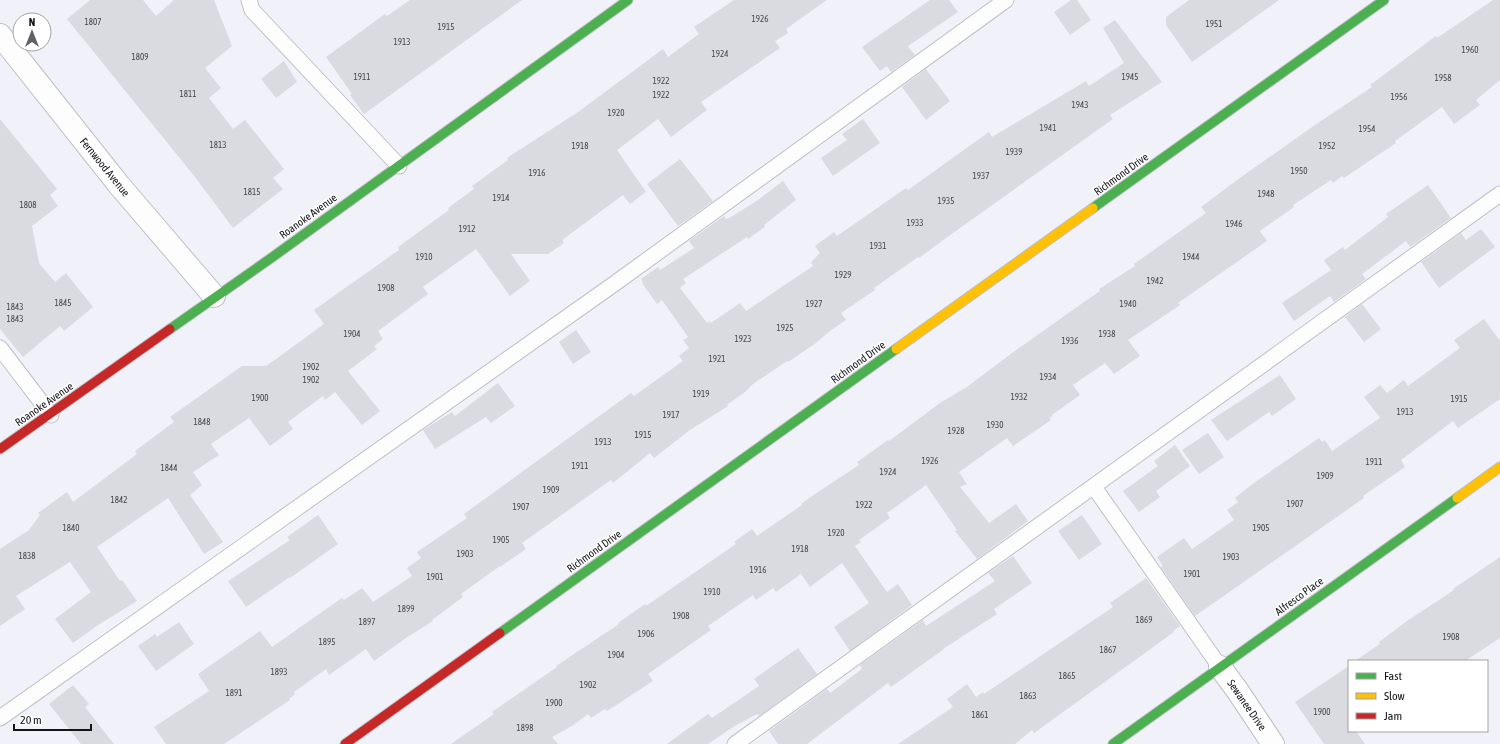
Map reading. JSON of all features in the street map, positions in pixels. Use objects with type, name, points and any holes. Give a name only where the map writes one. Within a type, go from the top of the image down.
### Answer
[{"type":"street","name":"Roanoke Avenue","points":[[0,449],[51,415],[214,296],[274,256],[628,0]]},
{"type":"street","name":"Richmond Drive","points":[[345,744],[1384,0]]},
{"type":"street","name":"Fernwood Avenue","points":[[0,35],[119,185],[214,296]]},
{"type":"street","name":"Alfresco Place","points":[[1113,744],[1500,467]]},
{"type":"street","name":"Sewanee Drive","points":[[1220,667],[1273,744]]},
{"type":"lane","points":[[249,0],[252,10],[399,166]]},
{"type":"lane","points":[[0,718],[621,280],[1006,0]]},
{"type":"lane","points":[[735,744],[1500,194]]},
{"type":"lane","points":[[0,348],[51,415]]},
{"type":"lane","points":[[1094,487],[1220,667]]},
{"type":"building","points":[[90,0],[143,0],[156,16],[174,0],[214,0],[232,46],[205,68],[221,88],[209,98],[233,129],[245,120],[284,169],[273,178],[283,189],[233,228],[195,177],[67,19]]},
{"type":"building","points":[[410,0],[522,0],[364,114],[326,57],[385,14],[387,16]]},
{"type":"building","points":[[734,0],[827,0],[786,29],[788,33],[775,41],[780,48],[701,102],[707,110],[671,137],[658,119],[617,150],[646,192],[630,204],[623,195],[562,240],[564,243],[548,254],[511,254],[530,281],[510,296],[476,249],[423,287],[428,294],[378,331],[383,339],[374,346],[377,349],[348,371],[380,411],[362,425],[335,392],[325,400],[323,396],[288,422],[293,429],[270,446],[249,418],[211,444],[219,455],[193,472],[202,485],[190,495],[223,542],[204,554],[168,498],[97,547],[120,581],[122,580],[137,601],[98,625],[73,643],[55,619],[91,592],[70,562],[16,596],[25,609],[0,626],[0,549],[29,530],[40,515],[38,513],[67,492],[73,502],[137,454],[135,451],[174,422],[170,417],[242,366],[266,366],[324,324],[314,310],[399,250],[398,247],[449,210],[448,208],[474,189],[472,186],[508,160],[507,158],[578,112],[663,49],[668,57],[699,34],[694,27]]},
{"type":"building","points":[[930,0],[949,0],[958,12],[908,46],[915,55],[891,72],[887,66],[880,71],[862,47]]},
{"type":"building","points":[[1071,0],[1077,0],[1091,20],[1070,35],[1054,12]]},
{"type":"building","points":[[1189,0],[1279,0],[1192,62],[1166,25],[1166,17]]},
{"type":"building","points":[[1493,0],[1500,0],[1500,80],[1476,100],[1480,105],[1454,124],[1442,107],[1395,141],[1396,143],[1344,178],[1342,176],[1333,183],[1331,180],[1293,205],[1294,207],[1260,231],[1267,241],[1178,303],[1180,305],[1128,340],[1140,356],[1114,374],[1105,363],[1073,385],[1080,395],[1052,415],[1053,416],[1049,418],[1051,420],[1013,446],[1007,438],[959,472],[967,484],[960,487],[989,523],[1016,504],[1028,521],[977,559],[955,531],[957,530],[926,485],[887,513],[890,518],[859,540],[861,542],[855,546],[887,592],[898,584],[912,605],[850,651],[834,627],[869,603],[842,563],[810,587],[801,574],[776,592],[773,588],[756,600],[753,595],[708,626],[711,630],[648,674],[653,681],[607,711],[605,709],[591,718],[588,714],[572,726],[552,737],[558,744],[451,744],[494,714],[492,712],[557,667],[556,666],[619,624],[618,623],[645,604],[646,606],[736,544],[734,542],[752,529],[757,536],[802,505],[801,504],[815,494],[859,465],[857,462],[888,440],[889,441],[940,403],[967,387],[1012,353],[1100,291],[1099,289],[1135,266],[1134,264],[1206,213],[1201,207],[1237,180],[1372,87],[1370,85],[1436,36],[1437,38]]},
{"type":"building","points":[[1115,20],[1162,82],[1110,115],[1113,119],[919,258],[918,257],[874,288],[875,290],[841,313],[846,320],[816,343],[753,384],[727,405],[728,406],[690,430],[654,458],[650,453],[613,483],[611,480],[522,543],[526,549],[461,594],[463,597],[432,620],[433,621],[374,661],[366,649],[329,675],[326,669],[294,692],[295,694],[289,699],[290,700],[224,744],[166,744],[154,727],[209,691],[198,674],[260,631],[272,647],[342,598],[344,600],[362,588],[373,602],[412,576],[407,568],[421,558],[417,552],[467,518],[464,514],[631,393],[634,396],[683,361],[679,356],[689,348],[683,340],[688,337],[662,300],[657,304],[642,283],[643,282],[641,279],[658,267],[660,270],[694,248],[689,241],[724,216],[726,219],[731,217],[758,200],[783,181],[796,200],[764,225],[765,227],[748,239],[747,237],[683,279],[686,283],[680,288],[707,323],[710,321],[711,323],[740,303],[746,311],[813,266],[811,262],[820,253],[815,246],[834,232],[837,236],[906,188],[908,190],[989,132],[992,137],[1086,81],[1089,86],[1124,63],[1103,28]]},
{"type":"building","points":[[284,61],[297,82],[276,98],[261,79]]},
{"type":"building","points":[[926,69],[950,101],[926,120],[902,87]]},
{"type":"building","points":[[0,119],[57,189],[50,195],[58,206],[32,226],[39,263],[55,282],[66,273],[93,307],[64,331],[60,326],[23,357],[0,329]]},
{"type":"building","points":[[863,119],[880,143],[833,176],[821,158],[847,140],[842,134]]},
{"type":"building","points":[[680,159],[713,201],[678,226],[647,184]]},
{"type":"building","points":[[1428,185],[1451,218],[1410,247],[1406,241],[1362,274],[1366,279],[1334,302],[1330,296],[1294,321],[1282,303],[1331,270],[1324,260],[1343,247],[1345,250],[1388,217],[1386,214]]},
{"type":"building","points":[[1481,229],[1495,247],[1439,288],[1421,262],[1461,233],[1466,240]]},
{"type":"building","points":[[1362,304],[1381,329],[1364,342],[1345,317]]},
{"type":"building","points":[[1484,319],[1500,341],[1500,399],[1458,428],[1453,421],[1401,460],[1405,467],[1363,496],[1364,498],[1195,616],[1161,567],[1163,566],[1157,557],[1184,538],[1192,549],[1234,520],[1227,510],[1238,502],[1235,498],[1251,485],[1319,438],[1322,442],[1325,440],[1332,451],[1380,418],[1364,397],[1380,385],[1387,393],[1404,380],[1408,386],[1460,348],[1454,340]]},
{"type":"building","points":[[576,330],[591,352],[573,364],[559,342]]},
{"type":"building","points":[[1280,375],[1296,399],[1272,416],[1269,412],[1227,441],[1211,420]]},
{"type":"building","points":[[498,383],[515,406],[491,423],[486,417],[435,449],[423,430],[452,412],[455,416]]},
{"type":"building","points":[[1208,433],[1224,457],[1199,474],[1182,450]]},
{"type":"building","points":[[1175,445],[1190,466],[1156,491],[1160,497],[1139,512],[1123,491],[1158,466],[1154,461]]},
{"type":"building","points":[[318,515],[338,544],[246,607],[228,581],[290,540],[287,537]]},
{"type":"building","points":[[1082,515],[1102,544],[1079,560],[1058,531]]},
{"type":"building","points":[[1013,556],[1032,583],[994,609],[997,614],[943,649],[891,687],[888,683],[807,744],[778,744],[769,731],[827,689],[830,693],[862,669],[860,665],[923,620],[926,626],[995,581],[988,573]]},
{"type":"building","points":[[1500,557],[1500,638],[1467,660],[1356,660],[1380,644],[1379,642],[1407,621],[1454,590],[1453,589]]},
{"type":"building","points":[[1146,578],[1180,626],[1173,631],[1174,632],[1034,733],[1032,730],[1015,744],[898,744],[953,707],[947,699],[967,684],[976,697],[983,692],[984,694],[1113,607],[1110,603]]},
{"type":"building","points":[[179,622],[194,644],[156,671],[138,646],[155,634],[157,637]]},
{"type":"building","points":[[798,648],[817,674],[759,716],[757,714],[733,727],[708,744],[667,744],[708,714],[712,718],[759,686],[754,679]]},
{"type":"building","points":[[1348,667],[1348,732],[1357,732],[1365,744],[1324,744],[1295,702]]},
{"type":"building","points":[[73,685],[89,704],[85,707],[114,744],[81,744],[49,704]]},
{"type":"traffic: fast","points":[[170,329],[274,256],[628,0]]},
{"type":"traffic: fast","points":[[1093,208],[1384,0]]},
{"type":"traffic: fast","points":[[500,633],[896,349]]},
{"type":"traffic: fast","points":[[1113,744],[1457,498]]},
{"type":"traffic: slow","points":[[896,349],[1093,208]]},
{"type":"traffic: slow","points":[[1457,498],[1500,467]]},
{"type":"traffic: jam","points":[[0,449],[170,329]]},
{"type":"traffic: jam","points":[[345,744],[500,633]]}]
